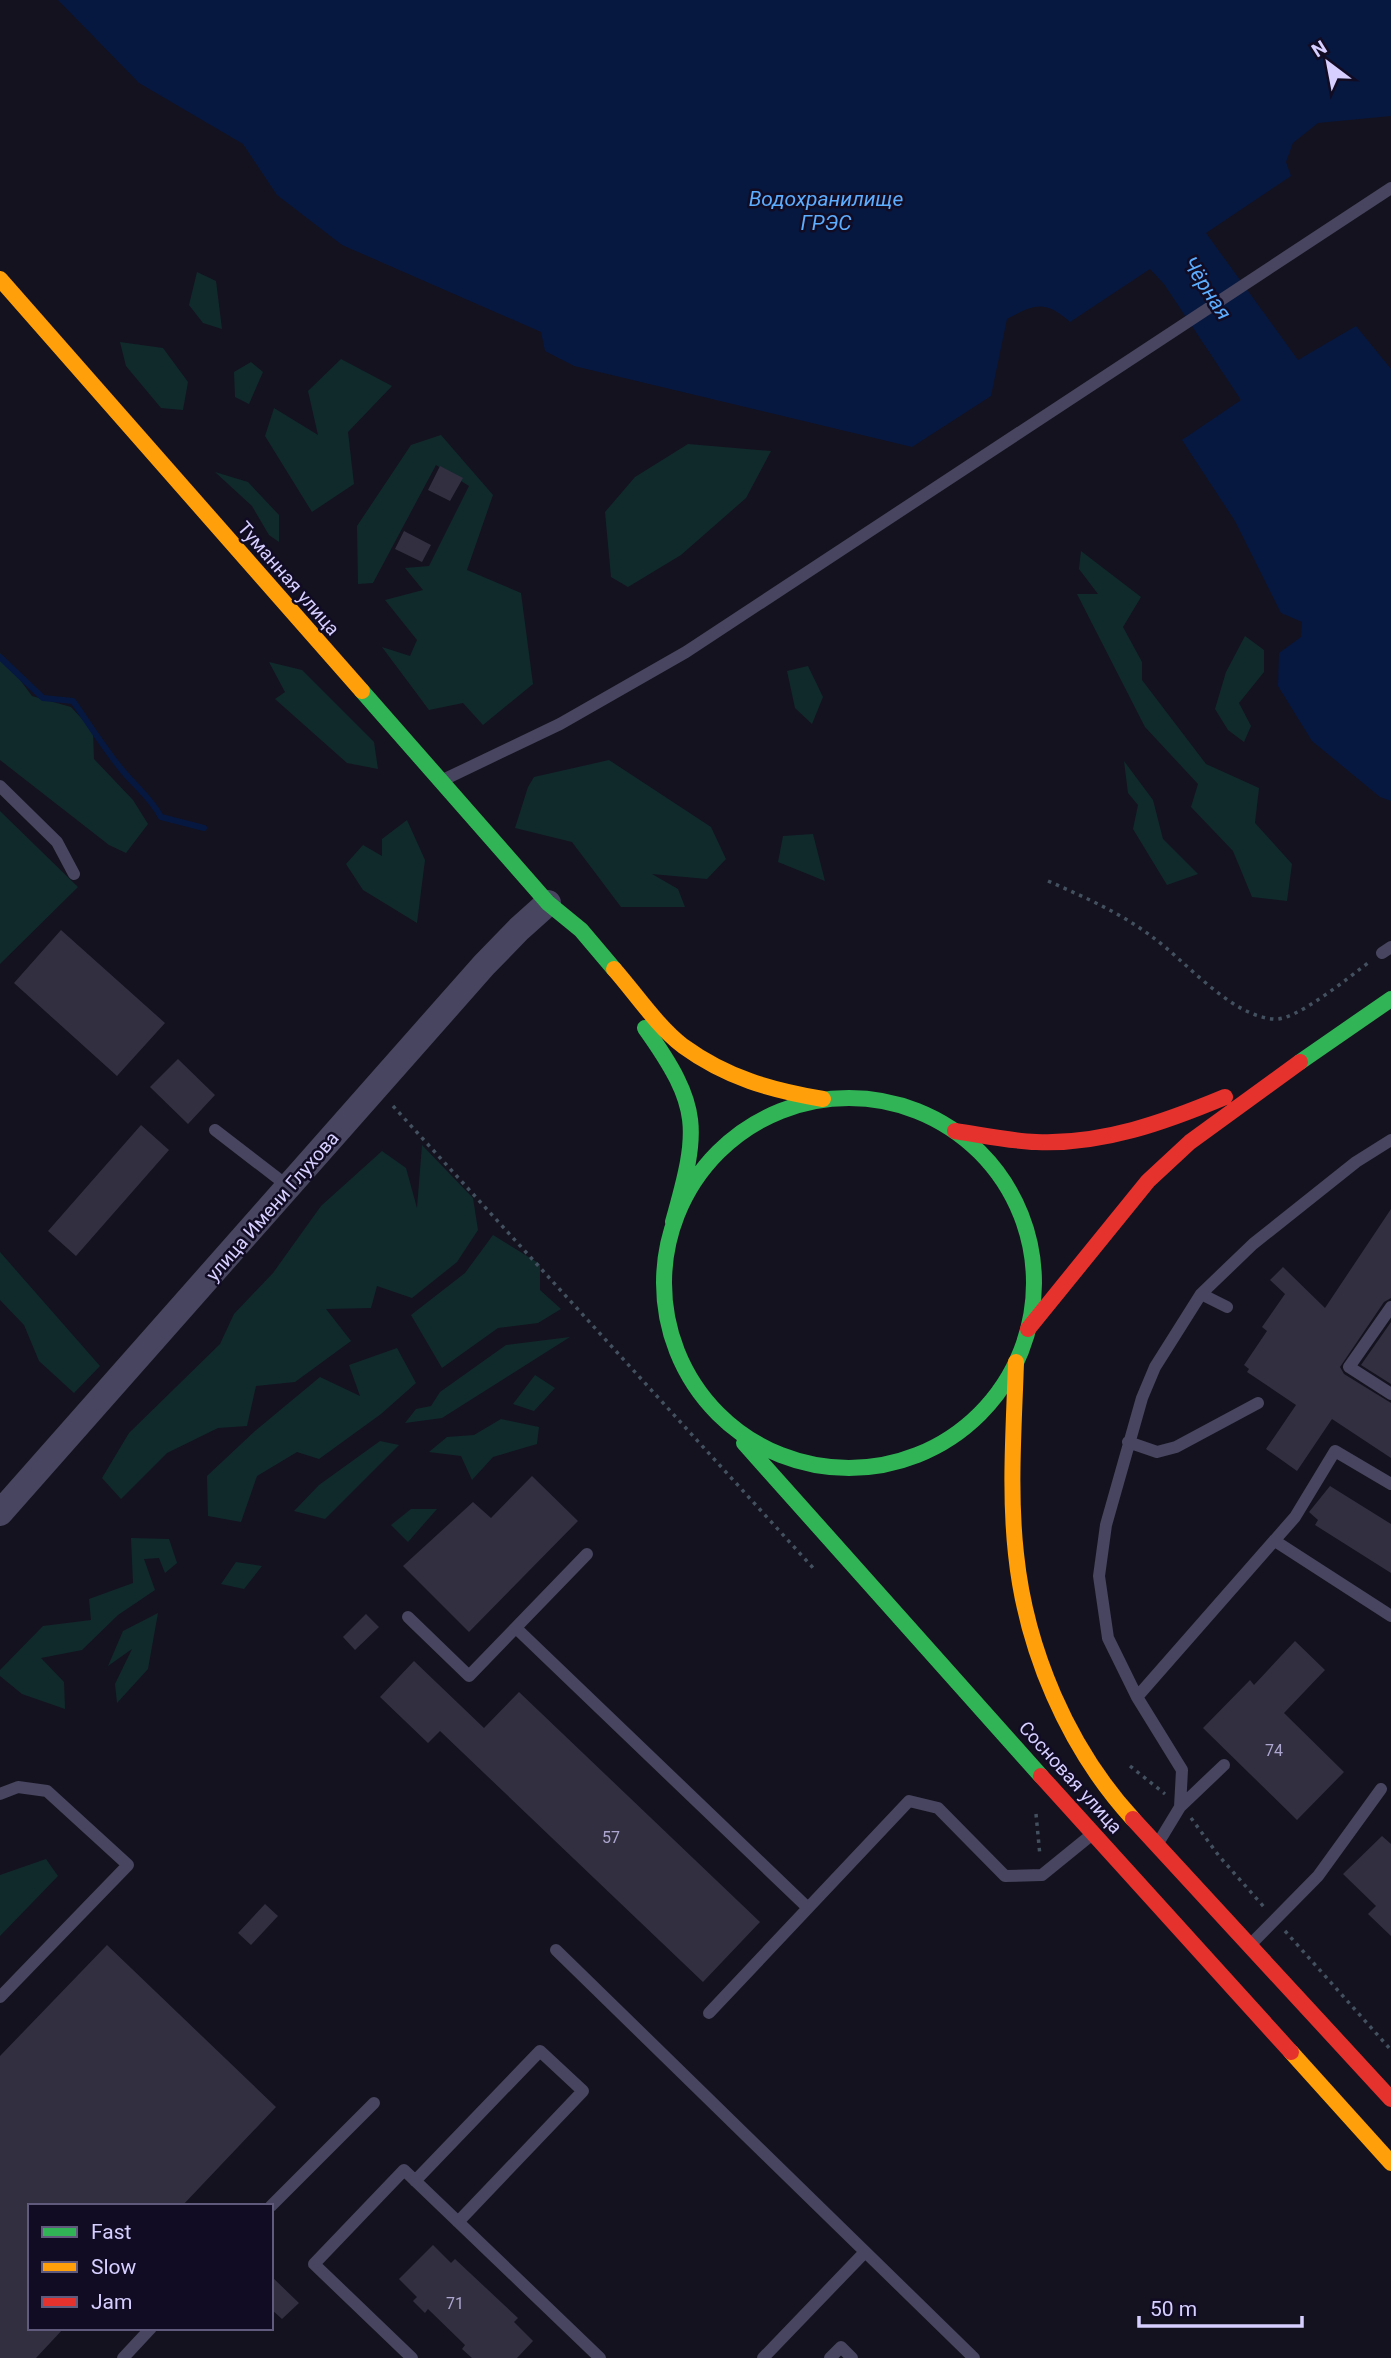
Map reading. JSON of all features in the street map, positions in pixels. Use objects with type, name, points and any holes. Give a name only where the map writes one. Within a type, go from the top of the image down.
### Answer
[{"type":"main road","name":"Туманная улица","points":[[0,279],[548,903],[581,930],[682,1045],[737,1078],[776,1091],[822,1099]]},
{"type":"main road","name":"Туманная улица","points":[[548,903],[568,938]]},
{"type":"main road","points":[[618,998],[670,1064],[692,1117],[688,1163],[666,1248],[663,1275],[669,1328],[677,1353],[704,1399],[722,1418],[750,1439],[780,1455],[803,1462],[848,1468],[883,1465],[916,1455],[957,1432],[975,1418],[998,1392],[1016,1362],[1028,1330],[1034,1274],[1023,1219],[1011,1193],[995,1169],[976,1148],[931,1116],[905,1106],[850,1097],[822,1099],[767,1116],[742,1131],[701,1171],[673,1222]]},
{"type":"main road","points":[[1028,1330],[1148,1181],[1190,1142],[1391,999]]},
{"type":"main road","points":[[954,1131],[1038,1142],[1085,1141],[1161,1124],[1291,1068]]},
{"type":"main road","name":"Сосновая улица","points":[[1016,1362],[1013,1519],[1024,1603],[1053,1693],[1072,1735],[1100,1779],[1156,1846],[1391,2099]]},
{"type":"main road","name":"Сосновая улица","points":[[722,1418],[1391,2163]]},
{"type":"street","name":"улица Имени Глухова","points":[[0,1513],[484,965],[548,903]]},
{"type":"lane","points":[[441,781],[560,724],[687,652],[1391,188]]},
{"type":"lane","points":[[0,786],[57,842],[74,874]]},
{"type":"lane","points":[[215,1130],[289,1187]]},
{"type":"lane","points":[[1180,1807],[1182,1770],[1137,1697],[1108,1638],[1099,1576],[1106,1525],[1128,1442],[1155,1367],[1201,1294],[1263,1236],[1356,1162],[1391,1140]]},
{"type":"lane","points":[[1201,1294],[1227,1307]]},
{"type":"lane","points":[[1391,1307],[1349,1367],[1391,1394]]},
{"type":"lane","points":[[1128,1442],[1157,1452],[1176,1447],[1258,1404]]},
{"type":"lane","points":[[1137,1697],[1295,1517],[1335,1451],[1391,1484]]},
{"type":"lane","points":[[1275,1541],[1391,1616]]},
{"type":"lane","points":[[408,1617],[469,1676],[587,1554]]},
{"type":"lane","points":[[516,1628],[808,1908]]},
{"type":"lane","points":[[1156,1846],[1180,1807],[1224,1765]]},
{"type":"lane","points":[[0,1794],[18,1787],[47,1791],[128,1865],[0,1997]]},
{"type":"lane","points":[[1250,1945],[1318,1876],[1381,1789]]},
{"type":"lane","points":[[709,2013],[909,1801],[938,1808],[1005,1876],[1042,1875],[1093,1834]]},
{"type":"lane","points":[[555,1950],[974,2358]]},
{"type":"lane","points":[[415,2181],[540,2051],[583,2091],[458,2222]]},
{"type":"lane","points":[[273,2204],[373,2103]]},
{"type":"lane","points":[[412,2358],[314,2264],[404,2170],[600,2358]]},
{"type":"lane","points":[[763,2358],[865,2252]]},
{"type":"lane","points":[[123,2358],[149,2330]]},
{"type":"lane","points":[[830,2358],[841,2347],[852,2358]]},
{"type":"path","points":[[1048,881],[1110,908],[1153,937],[1194,973],[1245,1011],[1275,1020],[1301,1011],[1387,950]]},
{"type":"path","points":[[393,1106],[822,1578]]},
{"type":"path","points":[[1036,1815],[1042,1875]]},
{"type":"green space","points":[[197,272],[216,281],[222,329],[203,323],[189,305]]},
{"type":"green space","points":[[120,342],[163,348],[188,382],[183,410],[161,408],[126,366]]},
{"type":"green space","points":[[341,359],[392,386],[348,432],[354,484],[312,512],[265,436],[274,408],[318,435],[308,391]]},
{"type":"green space","points":[[251,362],[263,372],[249,404],[235,397],[234,372]]},
{"type":"green space","points":[[441,435],[493,495],[467,570],[521,593],[533,684],[483,725],[463,703],[429,710],[382,647],[410,656],[417,640],[385,600],[423,590],[405,568],[429,566],[469,486],[436,465],[373,583],[358,584],[357,526],[411,445]]},
{"type":"green space","points":[[688,444],[771,451],[746,498],[681,555],[628,587],[611,577],[605,512],[635,477]]},
{"type":"green space","points":[[215,472],[248,482],[279,515],[279,542],[269,535],[252,506]]},
{"type":"green space","points":[[1081,551],[1141,597],[1123,627],[1142,662],[1142,680],[1206,764],[1259,788],[1255,823],[1292,864],[1287,901],[1252,897],[1233,851],[1191,807],[1198,784],[1145,727],[1077,594],[1098,594],[1079,569]]},
{"type":"green space","points":[[1245,636],[1264,650],[1264,672],[1239,703],[1251,726],[1244,742],[1228,730],[1215,709],[1226,672]]},
{"type":"green space","points":[[0,653],[32,696],[71,707],[93,731],[94,759],[133,800],[148,824],[126,853],[109,845],[0,760]]},
{"type":"green space","points":[[269,662],[302,670],[374,742],[378,769],[347,763],[275,699],[285,692]]},
{"type":"green space","points":[[808,666],[823,697],[812,724],[795,708],[787,671]]},
{"type":"green space","points":[[609,760],[711,827],[726,859],[707,879],[652,874],[678,889],[685,907],[621,907],[572,842],[515,828],[528,787],[534,777]]},
{"type":"green space","points":[[1124,761],[1153,800],[1163,839],[1198,874],[1167,885],[1133,829],[1138,805],[1128,793]]},
{"type":"green space","points":[[0,811],[78,887],[0,964]]},
{"type":"green space","points":[[407,820],[425,860],[417,923],[363,890],[346,864],[363,845],[382,856],[382,839]]},
{"type":"green space","points":[[813,834],[825,881],[778,862],[783,836]]},
{"type":"green space","points":[[422,1145],[473,1198],[478,1230],[457,1262],[412,1298],[377,1286],[371,1308],[326,1309],[351,1341],[295,1382],[256,1386],[247,1426],[218,1428],[167,1453],[121,1499],[102,1478],[129,1433],[220,1344],[234,1314],[273,1273],[321,1206],[382,1151],[406,1168],[417,1208]]},
{"type":"green space","points":[[493,1235],[540,1264],[540,1290],[561,1309],[538,1323],[498,1328],[442,1368],[411,1315],[465,1273]]},
{"type":"green space","points":[[0,1252],[100,1366],[74,1393],[39,1361],[24,1325],[0,1300]]},
{"type":"green space","points":[[570,1337],[442,1418],[405,1423],[416,1409],[431,1406],[440,1392],[506,1345]]},
{"type":"green space","points":[[397,1348],[416,1383],[381,1414],[319,1459],[297,1452],[257,1476],[241,1522],[208,1516],[207,1476],[255,1431],[320,1377],[360,1396],[349,1365]]},
{"type":"green space","points":[[535,1375],[555,1388],[534,1411],[513,1404]]},
{"type":"green space","points":[[501,1419],[539,1427],[537,1444],[493,1457],[472,1480],[461,1456],[429,1452],[447,1437],[474,1435]]},
{"type":"green space","points":[[380,1441],[399,1445],[325,1519],[294,1511],[319,1485]]},
{"type":"green space","points":[[411,1509],[437,1509],[408,1542],[391,1525]]},
{"type":"green space","points":[[131,1538],[169,1539],[177,1563],[165,1573],[159,1558],[144,1559],[155,1590],[118,1615],[82,1650],[41,1658],[64,1682],[65,1709],[22,1694],[0,1676],[0,1670],[43,1626],[91,1620],[89,1599],[133,1583]]},
{"type":"green space","points":[[236,1562],[262,1566],[244,1589],[221,1584]]},
{"type":"green space","points":[[158,1613],[148,1669],[117,1703],[115,1684],[132,1649],[108,1666],[123,1631]]},
{"type":"green space","points":[[46,1859],[58,1876],[0,1936],[0,1875]]},
{"type":"water","name":"Водохранилище ГРЭС","points":[[58,0],[1391,0],[1391,116],[1318,123],[1293,143],[1286,162],[1291,176],[1206,233],[1298,360],[1356,326],[1391,369],[1391,801],[1380,797],[1312,741],[1278,686],[1279,653],[1301,637],[1302,622],[1281,613],[1235,521],[1182,440],[1241,400],[1164,284],[1150,269],[1070,322],[1046,307],[1025,310],[1007,319],[991,396],[912,447],[574,366],[545,351],[541,332],[342,245],[277,195],[243,144],[139,83]]},
{"type":"building","points":[[440,466],[463,478],[450,501],[428,490]]},
{"type":"building","points":[[404,531],[431,545],[422,562],[395,549]]},
{"type":"building","points":[[61,930],[165,1023],[117,1076],[14,983]]},
{"type":"building","points":[[178,1059],[215,1095],[188,1124],[150,1087]]},
{"type":"building","points":[[141,1125],[169,1150],[76,1256],[48,1231]]},
{"type":"building","points":[[1391,1209],[1391,1298],[1384,1302],[1340,1367],[1344,1374],[1391,1403],[1391,1458],[1332,1419],[1297,1471],[1266,1449],[1296,1405],[1247,1372],[1249,1369],[1244,1365],[1267,1331],[1262,1327],[1285,1294],[1270,1280],[1283,1267],[1325,1308]]},
{"type":"building","points":[[1391,1322],[1391,1384],[1361,1365]]},
{"type":"building","points":[[532,1476],[578,1521],[469,1632],[403,1566],[473,1502],[491,1518]]},
{"type":"building","points":[[1330,1486],[1391,1524],[1391,1573],[1315,1525],[1318,1520],[1309,1512]]},
{"type":"building","points":[[366,1614],[379,1627],[355,1650],[343,1637]]},
{"type":"building","points":[[1295,1641],[1325,1670],[1284,1713],[1344,1772],[1297,1820],[1203,1728],[1250,1680],[1254,1685]]},
{"type":"building","points":[[414,1661],[484,1728],[519,1692],[760,1922],[703,1982],[440,1731],[428,1743],[380,1697]]},
{"type":"building","points":[[1382,1836],[1391,1844],[1391,1936],[1368,1914],[1376,1906],[1343,1874]]},
{"type":"building","points":[[265,1904],[278,1916],[251,1945],[238,1933]]},
{"type":"building","points":[[107,1945],[276,2107],[184,2204],[28,2204],[28,2330],[62,2330],[36,2358],[0,2358],[0,2056]]},
{"type":"building","points":[[433,2245],[451,2263],[455,2259],[518,2318],[514,2322],[533,2341],[517,2358],[472,2358],[462,2349],[465,2345],[428,2309],[425,2313],[413,2301],[417,2297],[399,2279]]},
{"type":"building","points":[[273,2278],[299,2303],[282,2319],[273,2311]]},
{"type":"waterway","points":[[0,657],[43,698],[73,701],[115,762],[148,798],[161,817],[204,828]]},
{"type":"traffic: fast","points":[[362,691],[548,903],[581,930],[614,969]]},
{"type":"traffic: fast","points":[[1300,1062],[1391,999]]},
{"type":"traffic: fast","points":[[645,1028],[677,1079],[686,1100],[690,1120],[688,1164],[673,1222]]},
{"type":"traffic: fast","points":[[849,1098],[885,1102],[920,1112],[952,1129],[980,1152],[1003,1180],[1020,1212],[1030,1247],[1034,1283],[1030,1319],[1020,1354],[1003,1386],[980,1414],[952,1437],[920,1454],[885,1464],[849,1468],[813,1464],[778,1454],[746,1437],[718,1414],[695,1386],[678,1354],[668,1319],[664,1283],[668,1247],[678,1212],[695,1180],[718,1152],[746,1129],[778,1112],[813,1102],[849,1098]]},
{"type":"traffic: fast","points":[[744,1443],[1041,1776]]},
{"type":"traffic: slow","points":[[0,279],[362,691]]},
{"type":"traffic: slow","points":[[614,969],[664,1029],[683,1046],[716,1067],[750,1081],[823,1099]]},
{"type":"traffic: slow","points":[[1016,1362],[1014,1530],[1021,1590],[1029,1626],[1040,1661],[1070,1729],[1089,1761],[1133,1819]]},
{"type":"traffic: slow","points":[[1291,2052],[1391,2163]]},
{"type":"traffic: jam","points":[[1028,1329],[1148,1181],[1190,1142],[1300,1062]]},
{"type":"traffic: jam","points":[[955,1131],[1026,1141],[1085,1140],[1156,1123],[1225,1097]]},
{"type":"traffic: jam","points":[[1041,1776],[1291,2052]]},
{"type":"traffic: jam","points":[[1133,1819],[1391,2099]]},
{"type":"water label","name":"Чёрная","points":[[1207,288]]}]
